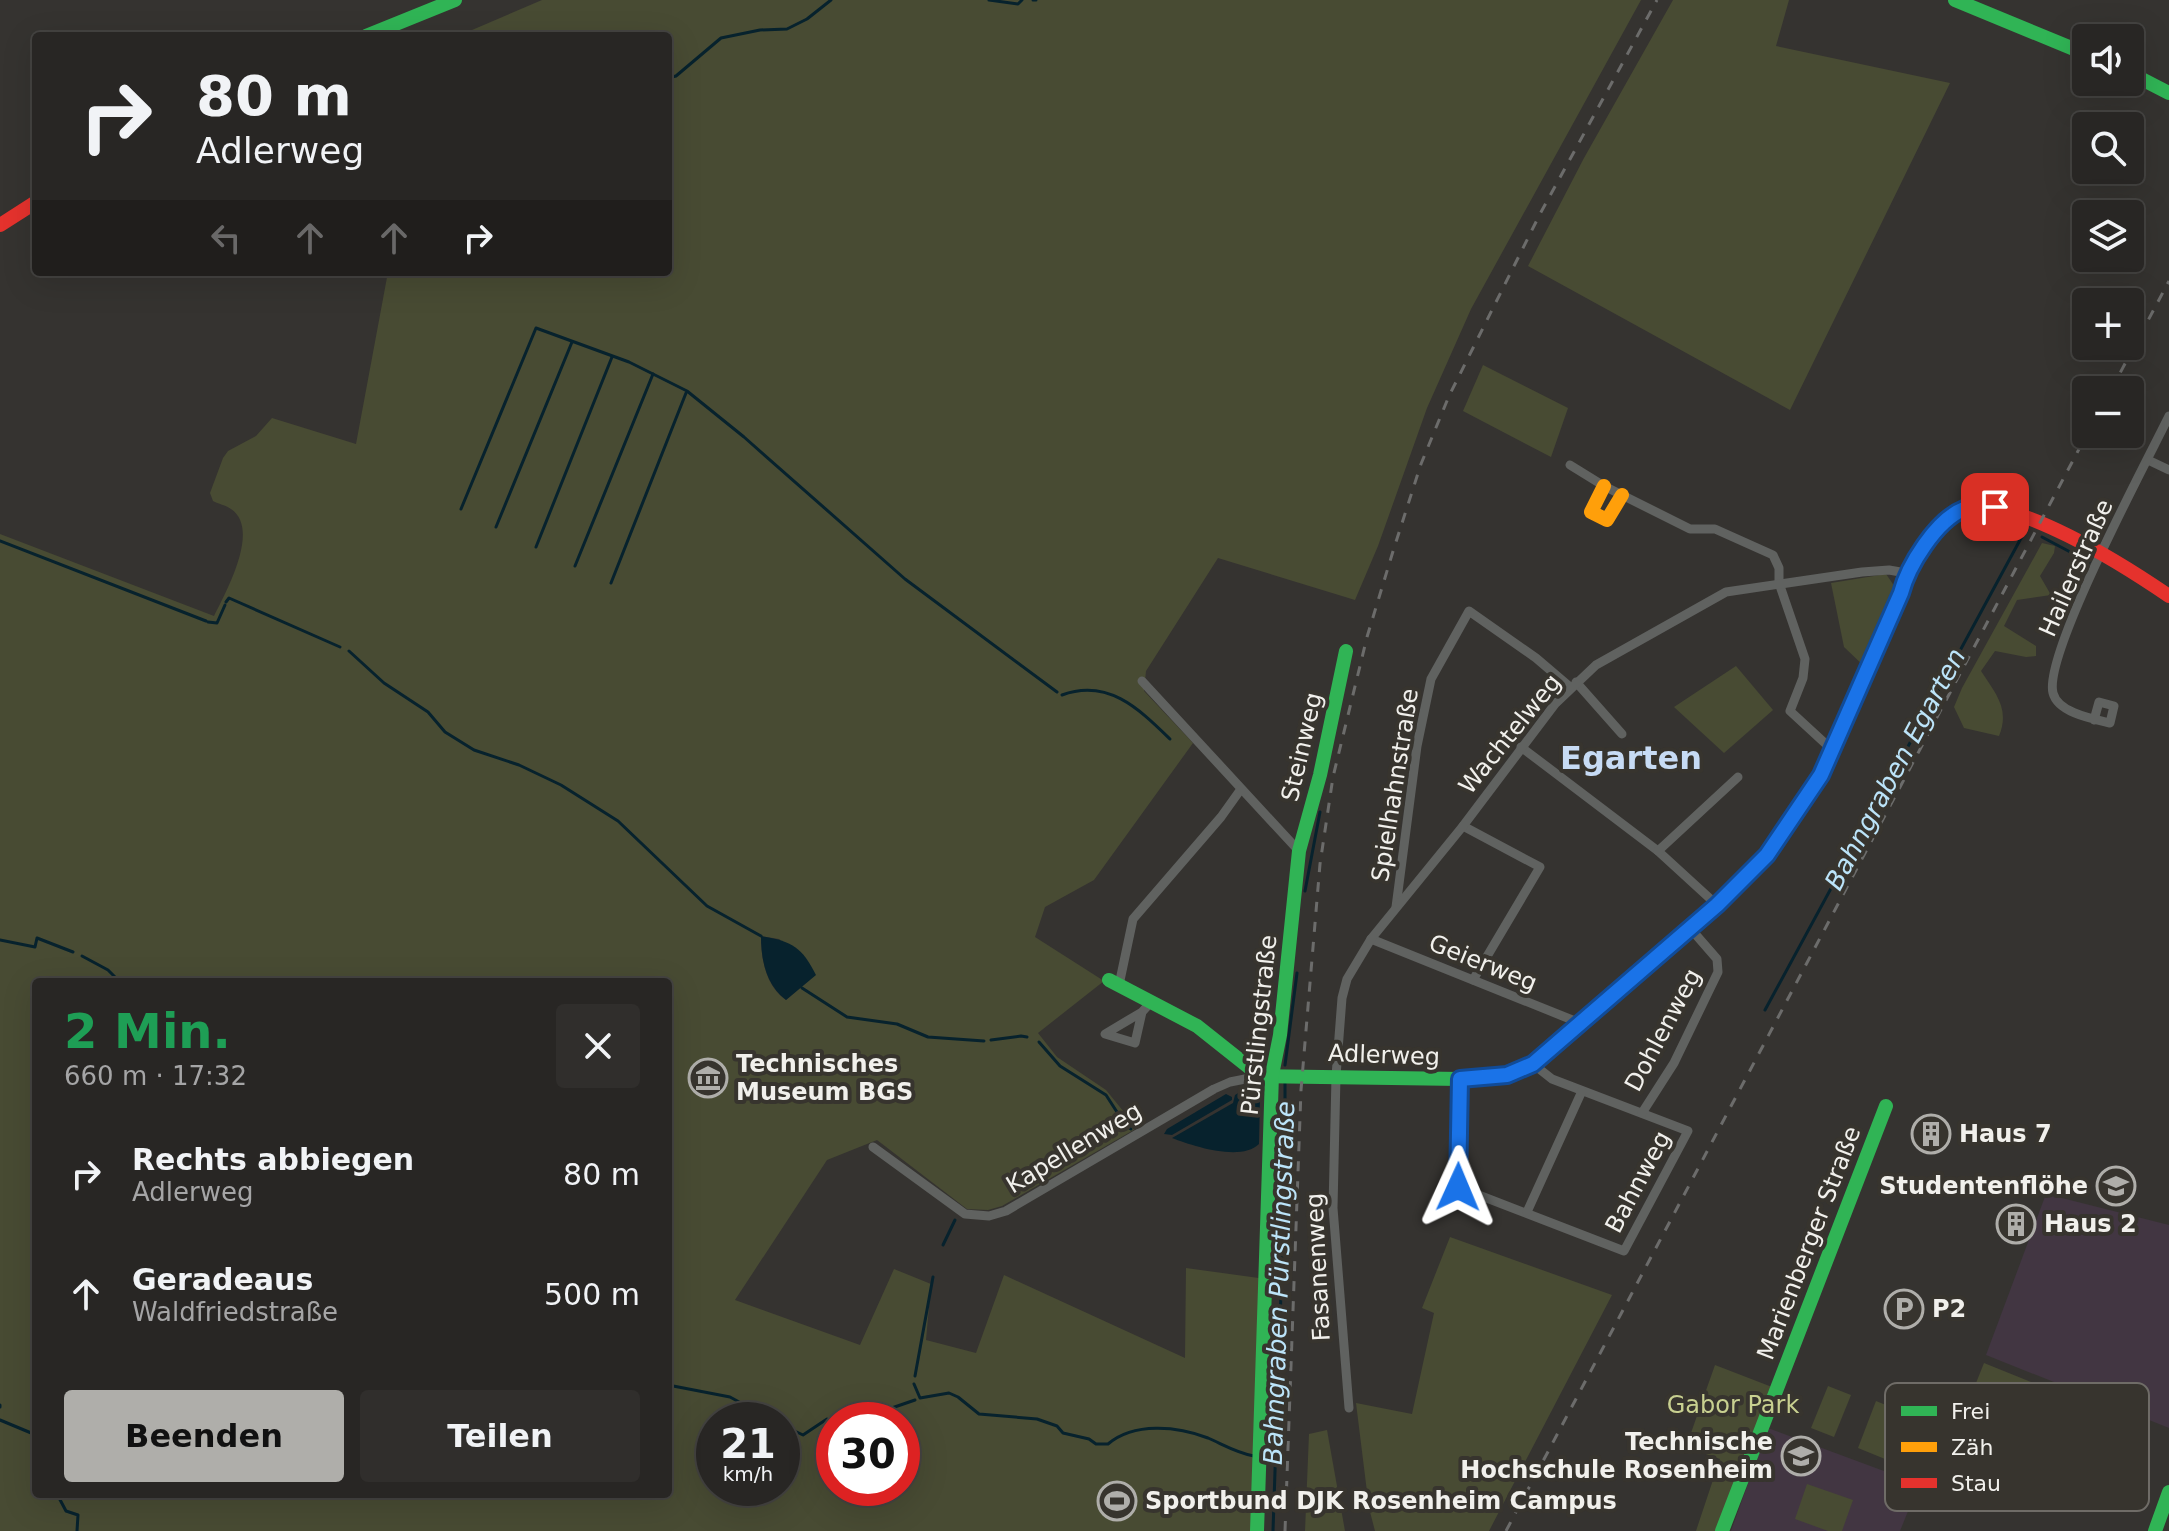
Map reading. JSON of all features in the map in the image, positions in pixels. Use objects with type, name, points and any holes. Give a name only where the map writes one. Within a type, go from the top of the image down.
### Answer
[{"type":"main road","points":[[376,32],[455,0]]},
{"type":"main road","points":[[1955,0],[2072,48]]},
{"type":"main road","points":[[2144,80],[2169,93]]},
{"type":"main road","points":[[0,225],[32,205]]},
{"type":"main road","points":[[1604,486],[1591,512],[1607,520],[1622,495]]},
{"type":"main road","name":"Adlerweg","points":[[1266,1075],[1460,1079],[1507,1075],[1533,1064],[1717,905],[1767,855],[1804,802],[1834,749],[1901,593],[1906,573],[1946,519],[1967,508],[1995,507],[2017,513],[2101,554],[2169,596]]},
{"type":"main road","name":"Steinweg","points":[[1299,851],[1320,775],[1346,651]]},
{"type":"main road","name":"Pürstlingstraße","points":[[1257,1531],[1266,1075],[1280,1035],[1299,851]]},
{"type":"main road","points":[[1114,983],[1147,1007],[1197,1026],[1266,1075]]},
{"type":"main road","name":"Marienberger Straße","points":[[1722,1531],[1886,1106]]},
{"type":"main road","points":[[2155,1531],[2169,1492]]},
{"type":"street","name":"Hailerstraße","points":[[2094,720],[2057,702],[2052,683],[2060,651],[2101,554],[2169,416]]},
{"type":"street","points":[[2148,460],[2169,470]]},
{"type":"street","points":[[1570,465],[1604,486],[1690,529],[1715,529],[1773,555],[1779,568],[1779,583],[1805,659],[1803,678],[1790,711],[1834,749]]},
{"type":"street","name":"Wachtelweg","points":[[1336,1076],[1342,998],[1347,979],[1371,939],[1573,685],[1596,665],[1726,592],[1862,572],[1889,570],[1906,573]]},
{"type":"street","name":"Spielhahnstraße","points":[[1396,911],[1417,746],[1431,679],[1469,611],[1573,685]]},
{"type":"street","points":[[1142,681],[1299,851]]},
{"type":"street","points":[[1573,685],[1622,734]]},
{"type":"street","points":[[1521,747],[1658,851],[1717,905]]},
{"type":"street","points":[[1658,851],[1738,777]]},
{"type":"street","points":[[1114,983],[1133,919],[1221,817],[1241,789]]},
{"type":"street","points":[[1463,826],[1540,867],[1473,980]]},
{"type":"street","name":"Dohlenweg","points":[[1642,1113],[1674,1063],[1718,972],[1717,959],[1690,928]]},
{"type":"street","name":"Geierweg","points":[[1371,939],[1580,1023]]},
{"type":"street","points":[[1533,1064],[1552,1079],[1642,1113]]},
{"type":"street","name":"Kapellenweg","points":[[873,1147],[965,1214],[989,1216],[1026,1200],[1192,1100],[1230,1082],[1266,1075]]},
{"type":"street","name":"Fasanenweg","points":[[1336,1076],[1333,1208],[1349,1408]]},
{"type":"street","points":[[1460,1079],[1458,1187],[1527,1212],[1582,1091]]},
{"type":"street","name":"Bahnweg","points":[[1527,1212],[1624,1251],[1688,1131],[1642,1113]]},
{"type":"shaded area","points":[[2046,1194],[2169,1225],[2169,1428],[2149,1420],[2149,1383],[2056,1383],[1986,1355]]},
{"type":"shaded area","name":"Technische Hochschule Rosenheim","points":[[1768,1428],[1885,1471],[1885,1511],[1908,1511],[1900,1531],[1731,1531]]},
{"type":"green space","points":[[542,0],[1641,0],[1471,309],[1427,408],[1378,546],[1355,600],[1218,558],[1146,671],[1144,691],[1193,743],[1094,880],[1045,907],[1035,937],[1104,981],[1038,1033],[1057,1057],[1106,1090],[1137,1128],[1002,1206],[988,1210],[967,1209],[877,1140],[827,1160],[735,1300],[860,1345],[894,1269],[931,1284],[926,1340],[976,1353],[1004,1275],[1185,1358],[1186,1268],[1266,1279],[1257,1531],[0,1531],[0,534],[214,616],[233,577],[243,531],[239,518],[229,508],[213,501],[210,493],[228,451],[256,436],[272,418],[356,444],[387,276],[672,276],[672,32],[467,32]],"holes":[[[761,936],[779,939],[815,975],[786,1000],[769,980],[761,945]]]},
{"type":"green space","points":[[1673,0],[1789,0],[1776,46],[1950,83],[1790,410],[1528,266],[1584,158]]},
{"type":"green space","points":[[1483,365],[1568,408],[1551,457],[1463,411]]},
{"type":"green space","points":[[2042,543],[2055,546],[2040,576],[2051,595],[2017,600],[2004,626],[2036,646],[2036,656],[1995,651],[1981,671],[2000,702],[2003,718],[1999,736],[1964,728],[1954,707],[1962,688]]},
{"type":"green space","points":[[1886,574],[1897,590],[1865,667],[1844,647],[1831,583]]},
{"type":"green space","points":[[1736,666],[1773,710],[1724,753],[1674,707]]},
{"type":"green space","points":[[1450,1237],[1612,1295],[1489,1531],[1375,1531],[1369,1508],[1356,1403],[1412,1414],[1434,1313],[1422,1308]]},
{"type":"green space","points":[[1984,1363],[2031,1382],[2031,1383],[1976,1383]]},
{"type":"green space","name":"Gabor Park","points":[[1715,1365],[1772,1387],[1716,1531],[1696,1531],[1720,1459],[1686,1447]]},
{"type":"green space","points":[[1828,1386],[1851,1395],[1834,1437],[1811,1428]]},
{"type":"green space","points":[[1876,1401],[1885,1405],[1885,1459],[1858,1448]]},
{"type":"green space","points":[[1327,1430],[1345,1531],[1305,1531],[1309,1434]]},
{"type":"green space","points":[[1807,1484],[1853,1500],[1842,1531],[1828,1531],[1795,1519]]},
{"type":"water","points":[[761,936],[795,947],[816,975],[786,1000],[774,987],[766,971]]},
{"type":"water","points":[[1256,1086],[1260,1095],[1259,1144],[1251,1149],[1241,1152],[1217,1151],[1172,1138],[1233,1103],[1235,1095]]},
{"type":"water","points":[[1226,1094],[1232,1100],[1172,1135],[1164,1134],[1167,1129]]},
{"type":"waterway","points":[[672,77],[721,38],[760,30],[787,29],[807,19],[831,0]]},
{"type":"waterway","points":[[989,0],[1018,4],[1022,0]]},
{"type":"waterway","points":[[461,509],[536,328],[629,362],[687,391],[905,579],[1057,692]]},
{"type":"waterway","points":[[496,527],[572,342]]},
{"type":"waterway","points":[[536,547],[612,357]]},
{"type":"waterway","points":[[575,566],[653,374]]},
{"type":"waterway","points":[[611,583],[686,393]]},
{"type":"waterway","name":"Bahngraben Egarten","points":[[1765,1010],[2026,529]]},
{"type":"waterway","points":[[2042,537],[2089,562]]},
{"type":"waterway","points":[[0,541],[206,621]]},
{"type":"waterway","points":[[226,602],[229,598],[340,647]]},
{"type":"waterway","points":[[208,622],[217,623],[225,605]]},
{"type":"waterway","points":[[349,651],[384,683],[428,712],[445,732],[474,750],[519,765],[561,785],[618,821],[707,906],[761,936]]},
{"type":"waterway","points":[[1062,695],[1094,690],[1122,699],[1170,739]]},
{"type":"waterway","points":[[1305,891],[1320,812]]},
{"type":"waterway","points":[[0,940],[35,947],[37,938],[73,952]]},
{"type":"waterway","points":[[82,956],[116,978]]},
{"type":"waterway","name":"Bahngraben Pürstlingstraße","points":[[1285,1065],[1297,973]]},
{"type":"waterway","points":[[802,988],[847,1017],[897,1024],[928,1037],[984,1041]]},
{"type":"waterway","points":[[991,1040],[1027,1037]]},
{"type":"waterway","points":[[1039,1042],[1060,1066],[1106,1095],[1131,1129]]},
{"type":"waterway","name":"Bahngraben Pürstlingstraße","points":[[1273,1531],[1285,1173],[1285,1083]]},
{"type":"waterway","points":[[943,1245],[955,1220]]},
{"type":"waterway","points":[[915,1376],[933,1277]]},
{"type":"waterway","points":[[914,1384],[920,1398],[949,1393],[979,1414],[1037,1419],[1057,1426],[1063,1433],[1089,1439],[1096,1444],[1108,1444],[1118,1437],[1143,1429],[1170,1429],[1196,1434],[1254,1456]]},
{"type":"waterway","points":[[672,1386],[730,1397],[739,1402]]},
{"type":"waterway","points":[[909,1402],[915,1400]]},
{"type":"waterway","points":[[0,1420],[32,1433]]},
{"type":"waterway","points":[[800,1434],[803,1435],[816,1426]]},
{"type":"waterway","points":[[59,1498],[66,1511],[78,1515],[77,1531]]},
{"type":"railway","points":[[1285,1531],[1301,1090],[1320,864],[1333,777],[1367,637],[1421,464],[1449,396],[1540,214],[1657,0]]},
{"type":"railway","points":[[2118,376],[2169,281]]},
{"type":"railway","points":[[1506,1531],[2080,448]]},
{"type":"traffic: fast","points":[[376,32],[455,0]]},
{"type":"traffic: fast","points":[[1955,0],[2072,48]]},
{"type":"traffic: fast","points":[[2144,80],[2169,93]]},
{"type":"traffic: fast","points":[[1257,1531],[1272,1075],[1280,1035],[1299,851],[1320,775],[1346,651]]},
{"type":"traffic: fast","points":[[1109,980],[1197,1026],[1260,1076],[1460,1079],[1507,1075],[1533,1064],[1551,1048]]},
{"type":"traffic: fast","points":[[1722,1531],[1886,1106]]},
{"type":"traffic: fast","points":[[2155,1531],[2169,1492]]},
{"type":"traffic: slow","points":[[1604,486],[1591,512],[1607,520],[1622,495]]},
{"type":"traffic: slow","points":[[1551,1048],[1717,905],[1767,855],[1826,766],[1910,570],[1926,543]]},
{"type":"traffic: jam","points":[[0,225],[32,205]]},
{"type":"traffic: jam","points":[[1926,543],[1947,520],[1962,510],[1983,507],[2009,512],[2068,536],[2169,596]]},
{"type":"place","name":"Technisches Museum BGS","points":[[708,1078]]},
{"type":"place","name":"Haus 7","points":[[1931,1134]]},
{"type":"place","name":"Studentenflöhe","points":[[2116,1186]]},
{"type":"place","name":"Haus 2","points":[[2016,1224]]},
{"type":"place","name":"P2","points":[[1904,1309]]},
{"type":"place","name":"Technische Hochschule Rosenheim","points":[[1801,1456]]},
{"type":"place","name":"Sportbund DJK Rosenheim Campus","points":[[1117,1501]]},
{"type":"district","name":"Egarten","points":[[1631,758]]},
{"type":"route","points":[[1458,1187],[1460,1079],[1507,1075],[1533,1064],[1717,905],[1767,855],[1826,766],[1901,593],[1906,573],[1946,519],[1967,508],[1995,507]]}]
